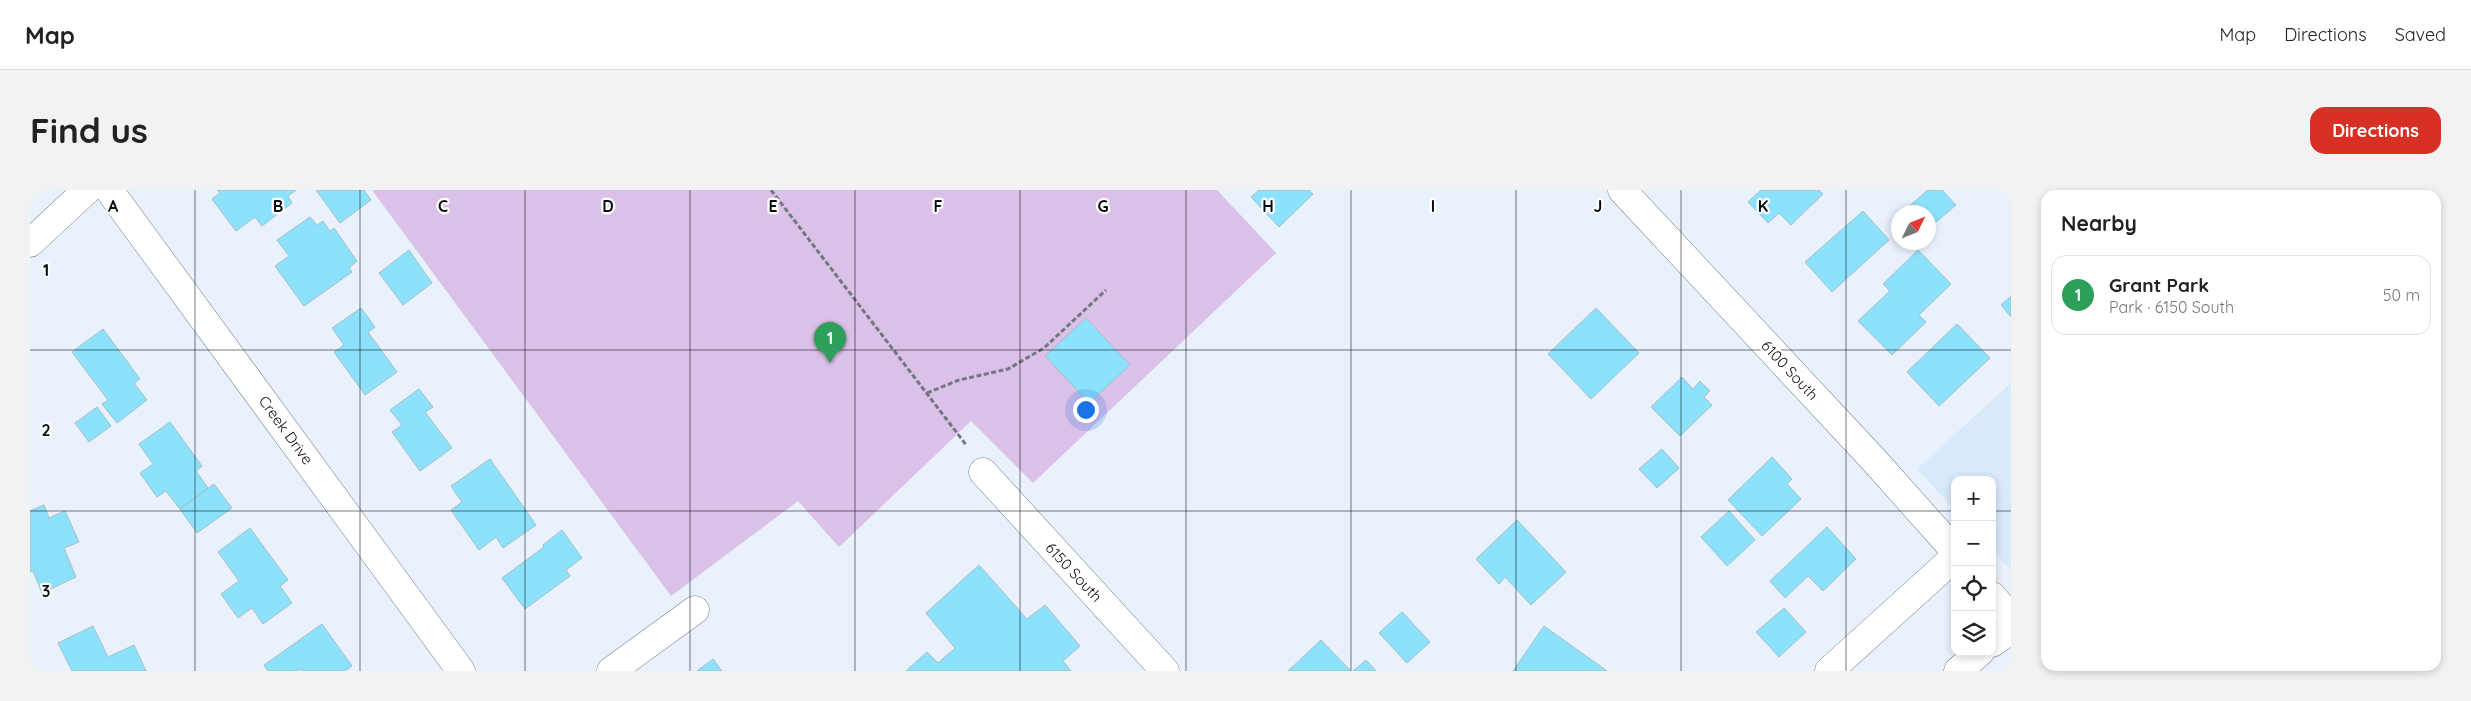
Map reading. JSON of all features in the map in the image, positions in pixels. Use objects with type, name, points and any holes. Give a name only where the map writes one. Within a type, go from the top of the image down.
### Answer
[{"type":"street","points":[[30,243],[87,190]]},
{"type":"street","name":"Creek Drive","points":[[109,190],[461,671]]},
{"type":"street","name":"6100 South","points":[[1622,190],[1874,459],[1951,546]]},
{"type":"street","name":"6150 South","points":[[983,472],[1165,671]]},
{"type":"street","points":[[1829,671],[1951,561]]},
{"type":"street","points":[[1996,601],[2011,618]]},
{"type":"street","points":[[611,671],[695,610]]},
{"type":"street","points":[[1996,639],[2011,630]]},
{"type":"street","points":[[1958,671],[1975,656]]},
{"type":"path","points":[[771,190],[962,440]]},
{"type":"path","points":[[927,393],[959,380],[1008,369],[1044,348],[1106,290]]},
{"type":"shaded area","points":[[372,190],[1217,190],[1276,253],[1033,483],[971,421],[839,547],[798,501],[671,596]]},
{"type":"shaded area","points":[[2011,383],[2011,570],[1996,554],[1996,476],[1951,476],[1951,506],[1917,469]]},
{"type":"building","points":[[217,190],[296,190],[288,196],[292,203],[262,226],[255,217],[236,231],[212,199],[220,193]]},
{"type":"building","points":[[316,190],[364,190],[371,200],[340,223]]},
{"type":"building","points":[[1259,190],[1309,190],[1313,194],[1279,227],[1251,197]]},
{"type":"building","points":[[1761,190],[1819,190],[1823,194],[1791,225],[1779,213],[1768,223],[1748,202]]},
{"type":"building","points":[[1928,190],[1942,190],[1956,205],[1936,222],[1936,205],[1910,205]]},
{"type":"building","points":[[1863,211],[1889,240],[1832,292],[1805,262]]},
{"type":"building","points":[[310,217],[317,225],[323,221],[330,231],[334,228],[357,261],[349,268],[352,272],[304,306],[275,266],[289,256],[277,240]]},
{"type":"building","points":[[409,250],[432,283],[403,305],[379,273]]},
{"type":"building","points":[[1918,250],[1951,284],[1919,315],[1926,322],[1892,355],[1858,321],[1890,291],[1883,284]]},
{"type":"building","points":[[2011,296],[2011,317],[2001,305]]},
{"type":"building","points":[[361,308],[375,327],[368,332],[397,372],[365,395],[334,352],[344,345],[332,328]]},
{"type":"building","points":[[1596,308],[1639,353],[1591,399],[1548,354]]},
{"type":"building","points":[[1086,318],[1130,365],[1089,403],[1045,356]]},
{"type":"building","points":[[1957,324],[1990,358],[1939,406],[1907,372]]},
{"type":"building","points":[[103,329],[140,379],[134,383],[147,400],[117,423],[102,404],[108,400],[72,352]]},
{"type":"building","points":[[1682,377],[1693,389],[1700,381],[1710,391],[1704,397],[1712,405],[1680,436],[1651,407]]},
{"type":"building","points":[[419,389],[433,407],[425,412],[452,448],[420,471],[392,432],[402,425],[390,410]]},
{"type":"building","points":[[97,407],[111,426],[89,442],[75,423]]},
{"type":"building","points":[[170,422],[202,466],[196,471],[208,488],[180,509],[166,491],[157,497],[140,473],[153,464],[139,444]]},
{"type":"building","points":[[1662,449],[1679,468],[1657,488],[1639,469]]},
{"type":"building","points":[[1772,457],[1792,479],[1787,484],[1801,499],[1762,536],[1728,500]]},
{"type":"building","points":[[490,459],[536,525],[503,548],[496,537],[479,550],[451,510],[462,502],[451,486]]},
{"type":"building","points":[[214,484],[232,508],[197,533],[180,509]]},
{"type":"building","points":[[44,505],[49,518],[65,511],[79,542],[64,548],[76,577],[42,593],[33,571],[30,572],[30,511]]},
{"type":"building","points":[[1729,511],[1755,540],[1727,566],[1701,537]]},
{"type":"building","points":[[1517,520],[1566,572],[1531,605],[1505,577],[1499,584],[1476,559]]},
{"type":"building","points":[[1827,527],[1856,559],[1823,591],[1808,576],[1785,598],[1770,581]]},
{"type":"building","points":[[250,528],[288,580],[280,586],[292,603],[263,624],[252,608],[238,618],[221,594],[239,581],[218,552]]},
{"type":"building","points":[[562,530],[582,558],[566,570],[570,576],[525,609],[502,578],[544,547],[543,545]]},
{"type":"building","points":[[979,565],[1027,619],[1045,605],[1080,646],[1063,661],[1071,671],[906,671],[927,652],[938,663],[955,648],[926,613]]},
{"type":"building","points":[[1784,608],[1806,632],[1779,657],[1756,632]]},
{"type":"building","points":[[1402,612],[1430,642],[1407,663],[1379,633]]},
{"type":"building","points":[[322,624],[352,666],[345,671],[302,671],[300,669],[297,671],[268,671],[264,665]]},
{"type":"building","points":[[93,626],[108,657],[134,645],[146,671],[72,671],[58,643]]},
{"type":"building","points":[[1544,626],[1607,671],[1513,671]]},
{"type":"building","points":[[1321,640],[1351,671],[1288,671]]},
{"type":"building","points":[[713,659],[722,671],[697,671]]},
{"type":"building","points":[[1366,660],[1376,671],[1353,671]]},
{"type":"place","name":"Grant Park","points":[[830,363]]}]
